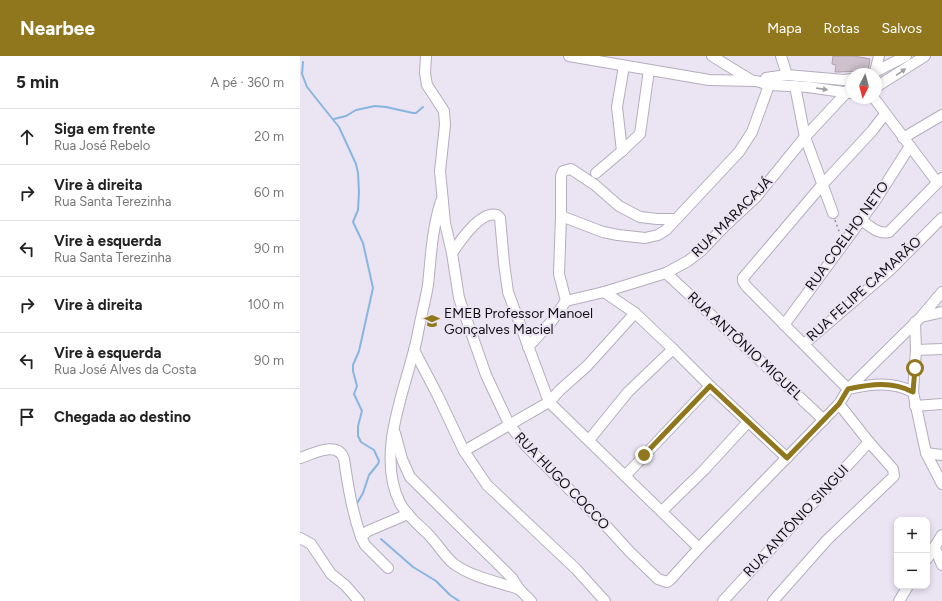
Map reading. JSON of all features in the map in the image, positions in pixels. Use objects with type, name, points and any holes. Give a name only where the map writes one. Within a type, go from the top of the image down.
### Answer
[{"type":"street","name":"RUA HUGO COCCO","points":[[426,56],[425,73],[427,85],[444,111],[445,125],[440,171],[445,223],[452,253],[459,298],[486,375],[509,424],[526,446],[658,579],[667,582],[670,580],[699,548]]},
{"type":"street","points":[[569,56],[708,80],[771,81],[795,86],[846,93]]},
{"type":"street","points":[[712,56],[721,63],[754,80]]},
{"type":"street","points":[[781,56],[787,75]]},
{"type":"street","points":[[882,68],[906,56]]},
{"type":"street","points":[[882,83],[925,56]]},
{"type":"street","points":[[874,68],[877,57]]},
{"type":"street","points":[[721,63],[727,80]]},
{"type":"street","points":[[622,151],[617,107],[624,66]]},
{"type":"street","points":[[596,173],[640,134],[649,70]]},
{"type":"street","points":[[561,216],[603,232],[645,238],[658,235],[666,230],[674,219],[739,152],[752,132],[771,81],[787,75],[846,80]]},
{"type":"street","points":[[795,86],[805,137],[833,213]]},
{"type":"street","name":"RUA MARACAJÁ","points":[[566,301],[604,292],[666,273],[688,262],[757,196],[805,137],[846,96]]},
{"type":"street","points":[[860,220],[879,232],[884,234],[889,232],[939,180],[903,138],[878,104]]},
{"type":"street","points":[[848,389],[746,286],[743,278],[822,185],[872,131],[885,114]]},
{"type":"street","points":[[903,138],[942,115]]},
{"type":"street","name":"RUA COELHO NETO","points":[[784,325],[875,201],[910,146]]},
{"type":"street","points":[[528,347],[551,322],[566,301],[559,274],[561,176],[563,171],[571,169],[595,185],[619,206],[640,216],[657,219],[674,219]]},
{"type":"street","points":[[442,195],[435,219],[427,286],[414,350],[392,434],[390,460],[391,477],[400,503],[408,514],[435,541],[453,563],[468,572],[519,589]]},
{"type":"street","points":[[452,253],[463,236],[477,222],[490,214],[497,214],[500,218],[508,292],[549,402],[699,548],[824,420],[839,404],[848,389],[918,319],[942,292]]},
{"type":"street","name":"RUA FELIPE CAMARÃO","points":[[804,344],[888,271],[942,218]]},
{"type":"street","name":"RUA ANTÔNIO MIGUEL","points":[[666,273],[824,420]]},
{"type":"street","points":[[604,292],[635,313],[787,458]]},
{"type":"street","points":[[918,319],[942,312]]},
{"type":"street","points":[[464,451],[549,402],[587,366],[635,313]]},
{"type":"street","points":[[918,319],[913,392],[915,406],[926,453],[942,484]]},
{"type":"street","points":[[589,440],[628,392],[673,348]]},
{"type":"street","points":[[916,350],[942,349]]},
{"type":"street","points":[[414,350],[464,451],[487,485],[576,569],[605,601]]},
{"type":"street","points":[[848,389],[870,384],[886,384],[904,388],[913,392]]},
{"type":"street","points":[[625,476],[710,386]]},
{"type":"street","points":[[773,601],[827,540],[894,476],[893,469],[869,442],[839,404]]},
{"type":"street","points":[[915,406],[942,404]]},
{"type":"street","points":[[662,511],[704,470],[748,422]]},
{"type":"street","points":[[394,426],[402,459],[410,477],[512,578],[519,589],[531,601]]},
{"type":"street","name":"RUA ANTÔNIO SINGUI","points":[[723,601],[869,442]]},
{"type":"street","points":[[300,458],[329,449],[338,450],[342,453],[344,458],[348,494],[361,537],[365,545],[388,568]]},
{"type":"street","points":[[926,453],[942,454]]},
{"type":"street","points":[[361,537],[368,532],[408,514]]},
{"type":"street","points":[[930,555],[942,535]]},
{"type":"street","points":[[300,538],[311,544],[331,574],[345,585],[359,601]]},
{"type":"street","points":[[935,548],[942,565]]},
{"type":"street","points":[[899,601],[906,589]]},
{"type":"path","points":[[833,213],[843,243]]},
{"type":"building","points":[[833,56],[854,56],[870,59],[868,68],[846,68],[846,72],[835,72],[836,65],[832,64]]},
{"type":"waterway","points":[[303,62],[302,74],[307,87],[339,127],[356,164],[359,192],[358,210],[353,222],[363,243],[373,288],[359,351],[353,365],[353,371],[357,386],[354,394],[362,411],[358,426],[358,436],[361,442],[374,450],[379,461],[369,475],[363,493],[356,505]]},
{"type":"waterway","points":[[334,119],[346,116],[356,110],[375,106],[413,113],[416,113],[423,107]]},
{"type":"waterway","points":[[381,539],[413,567],[436,581],[450,595],[459,601]]},
{"type":"place","name":"EMEB Professor Manoel Gonçalves Maciel","points":[[432,321]]},
{"type":"route","points":[[644,455],[710,386],[787,458],[839,404],[848,389],[870,384],[886,384],[904,388],[913,392],[915,368]]}]
